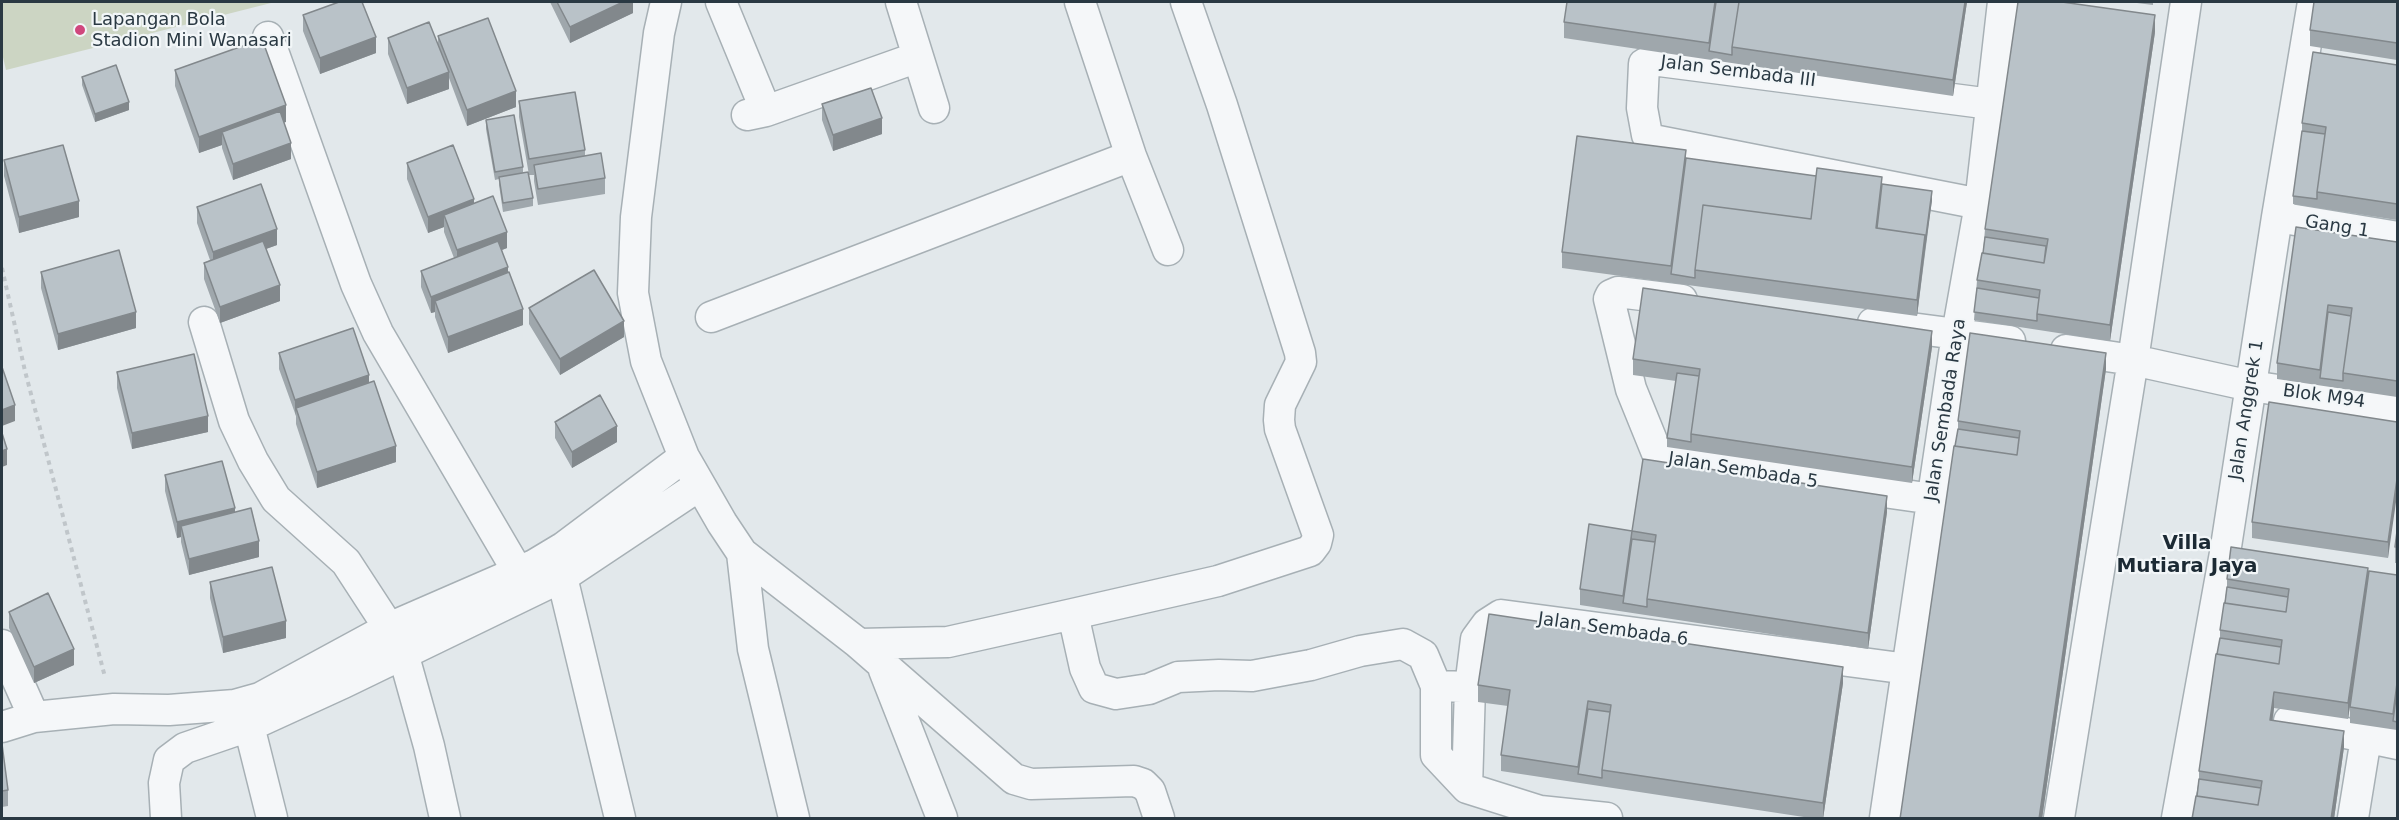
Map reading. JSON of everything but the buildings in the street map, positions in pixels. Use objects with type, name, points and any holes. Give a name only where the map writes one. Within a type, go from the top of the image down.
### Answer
[{"type":"street","points":[[666,2],[659,33],[636,217],[633,293],[646,361],[684,458],[700,485],[742,553],[859,644],[994,764],[1014,779],[1031,784],[1134,781],[1143,784],[1150,791],[1159,819]]},
{"type":"street","points":[[721,2],[757,113],[918,57]]},
{"type":"street","points":[[901,2],[934,108]]},
{"type":"street","points":[[1080,2],[1131,156],[1168,250]]},
{"type":"street","points":[[859,644],[948,642],[1218,581],[1310,551],[1317,543],[1318,535],[1280,429],[1279,420],[1280,405],[1299,367],[1300,353],[1222,105],[1186,2]]},
{"type":"street","name":"Jalan Sembada Raya","points":[[1885,819],[1957,333],[1980,204],[2003,2]]},
{"type":"street","points":[[2059,819],[2133,360],[2186,2]]},
{"type":"street","name":"Jalan Anggrek 1","points":[[2177,819],[2237,555],[2251,386],[2313,2]]},
{"type":"street","points":[[268,37],[356,284],[378,333],[518,572]]},
{"type":"street","name":"Jalan Sembada III","points":[[1980,204],[1653,140],[1647,135],[1642,108],[1644,64],[1652,60],[1991,104]]},
{"type":"street","points":[[711,316],[1131,156]]},
{"type":"street","name":"Gang 1","points":[[2277,217],[2397,237]]},
{"type":"street","name":"Jalan Sembada 5","points":[[1711,303],[1618,292],[1611,295],[1609,299],[1628,378],[1653,449],[1659,458],[1665,461],[1933,499]]},
{"type":"street","name":"Blok M94","points":[[1852,321],[1957,333],[2133,360],[2251,386],[2397,408]]},
{"type":"street","points":[[204,322],[234,421],[253,461],[276,499],[346,562],[396,640],[429,746],[445,819]]},
{"type":"street","points":[[166,819],[164,783],[169,760],[185,748],[249,726],[343,683],[396,640],[564,547],[684,458]]},
{"type":"street","points":[[2,727],[34,717],[114,710],[169,710],[225,706],[260,698],[396,640],[562,577],[700,485]]},
{"type":"street","points":[[742,553],[753,649],[794,819]]},
{"type":"street","points":[[562,577],[620,819]]},
{"type":"street","points":[[1072,614],[1085,668],[1094,688],[1116,694],[1149,688],[1178,677],[1252,676],[1311,665],[1360,651],[1402,644],[1423,655],[1436,686],[1436,755],[1467,788],[1541,815],[1607,819]]},
{"type":"street","name":"Jalan Sembada 6","points":[[1467,788],[1470,687],[1476,639],[1487,624],[1502,615],[1908,669]]},
{"type":"street","points":[[2,645],[34,717]]},
{"type":"street","points":[[882,664],[942,819]]},
{"type":"street","points":[[1436,686],[1470,687]]},
{"type":"street","points":[[2289,721],[2397,744]]},
{"type":"street","points":[[249,726],[272,819]]},
{"type":"street","points":[[2353,819],[2366,738]]},
{"type":"path","points":[[2,268],[25,371],[114,710]]},
{"type":"green space","name":"Lapangan Bola Stadion Mini Wanasari","points":[[2,2],[275,2],[6,70],[2,53]]},
{"type":"place","name":"Lapangan Bola Stadion Mini Wanasari","points":[[80,30]]},
{"type":"district","name":"Villa Mutiara Jaya","points":[[2187,556]]}]
